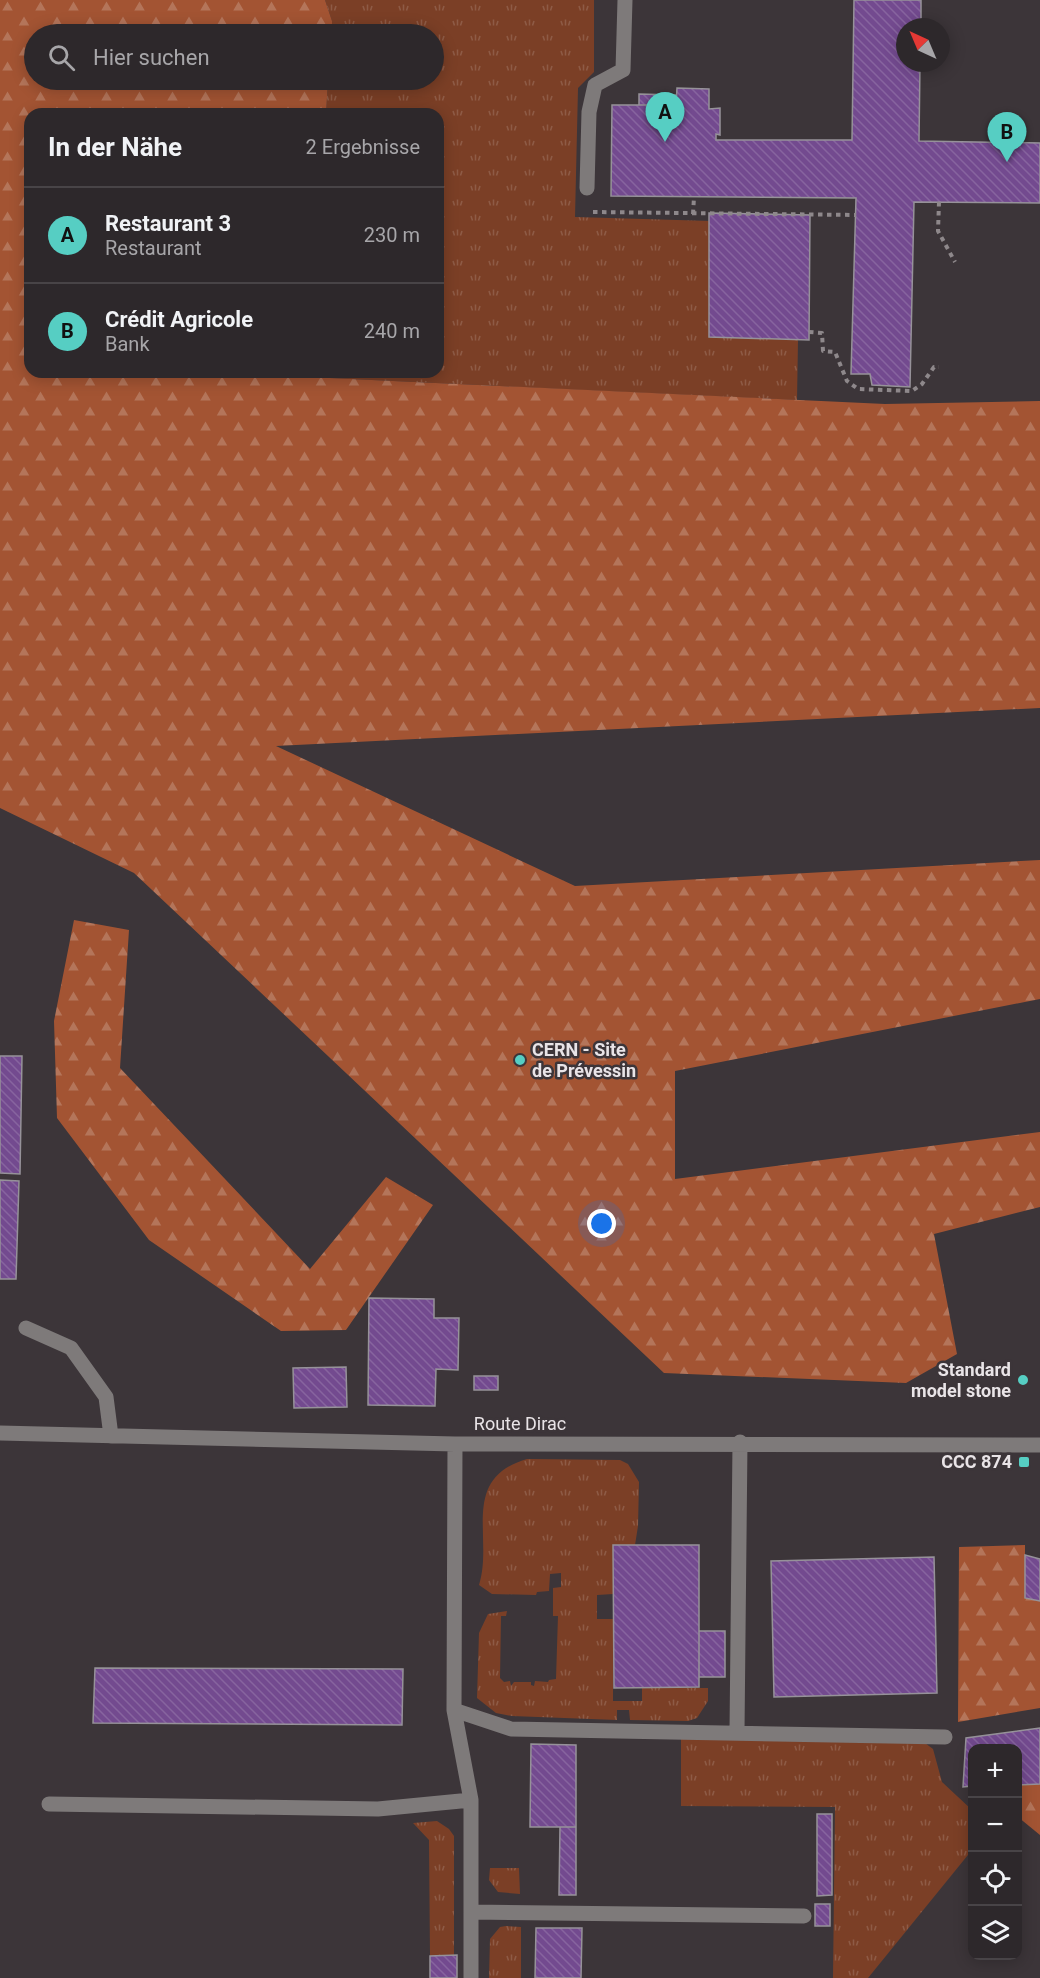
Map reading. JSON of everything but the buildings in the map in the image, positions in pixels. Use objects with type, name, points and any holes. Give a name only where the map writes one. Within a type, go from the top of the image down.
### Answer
[{"type":"street","points":[[587,188],[589,112],[595,85],[623,70],[625,0]]},
{"type":"street","points":[[26,1328],[71,1348],[106,1397],[111,1436]]},
{"type":"street","name":"Route Dirac","points":[[0,1434],[455,1444],[740,1442],[1040,1445]]},
{"type":"street","points":[[737,1732],[740,1442]]},
{"type":"street","points":[[455,1444],[454,1710],[471,1800],[471,1978]]},
{"type":"street","points":[[454,1710],[511,1730],[945,1737]]},
{"type":"street","points":[[49,1804],[378,1809],[471,1800]]},
{"type":"street","points":[[471,1912],[804,1916]]},
{"type":"path","points":[[587,188],[584,189],[582,212],[856,215]]},
{"type":"path","points":[[693,214],[694,197]]},
{"type":"path","points":[[939,202],[938,231],[955,262]]},
{"type":"path","points":[[809,332],[822,333],[823,351],[836,352],[847,381],[858,389],[883,388],[912,391],[922,384],[934,367],[939,367]]},
{"type":"green space","points":[[0,0],[325,0],[332,21],[332,24],[24,24],[24,90],[327,90],[326,108],[24,108],[24,378],[329,378],[885,404],[1040,401],[1040,708],[276,746],[575,886],[1040,860],[1040,999],[675,1071],[675,1179],[1040,1132],[1040,1207],[934,1234],[957,1354],[906,1383],[664,1373],[134,873],[0,808]]},
{"type":"green space","points":[[325,0],[594,0],[594,72],[578,88],[575,217],[711,221],[709,336],[798,340],[797,400],[329,378],[444,378],[444,108],[326,108],[327,90],[444,90],[444,24],[332,24]]},
{"type":"green space","points":[[74,920],[129,930],[120,1068],[310,1269],[386,1177],[433,1205],[346,1330],[281,1331],[149,1240],[57,1118],[54,1021]]},
{"type":"green space","points":[[527,1459],[620,1460],[628,1464],[639,1482],[635,1545],[613,1546],[613,1594],[597,1595],[597,1619],[613,1619],[613,1701],[642,1701],[642,1688],[708,1688],[708,1701],[697,1718],[688,1721],[630,1720],[629,1710],[617,1710],[617,1720],[512,1716],[496,1713],[477,1698],[479,1633],[488,1614],[507,1611],[506,1616],[501,1616],[500,1678],[504,1682],[510,1681],[511,1686],[514,1682],[531,1682],[534,1686],[535,1681],[548,1682],[556,1679],[558,1616],[553,1616],[553,1588],[561,1587],[561,1573],[550,1574],[549,1591],[537,1592],[536,1595],[492,1594],[479,1585],[483,1567],[483,1512],[486,1495],[493,1481],[506,1468]]},
{"type":"green space","points":[[1025,1545],[1025,1598],[1040,1601],[1040,1708],[958,1722],[959,1547]]},
{"type":"green space","points":[[681,1739],[925,1743],[933,1749],[942,1782],[968,1806],[968,1855],[868,1978],[833,1978],[835,1807],[681,1806]]},
{"type":"green space","points":[[1040,1784],[1040,1835],[1022,1820],[1022,1785]]},
{"type":"green space","points":[[437,1821],[449,1829],[454,1836],[454,1956],[430,1956],[429,1840],[413,1823]]},
{"type":"green space","points":[[490,1868],[519,1868],[520,1894],[498,1892],[489,1880]]},
{"type":"green space","points":[[500,1927],[521,1927],[521,1978],[489,1978],[490,1939]]},
{"type":"place","name":"Restaurant 3","points":[[665,142]]},
{"type":"place","name":"Crédit Agricole","points":[[1007,162]]},
{"type":"place","name":"CERN - Site de Prévessin","points":[[520,1060]]},
{"type":"place","name":"Standard model stone","points":[[1023,1380]]},
{"type":"place","name":"CCC 874","points":[[1024,1462]]}]
